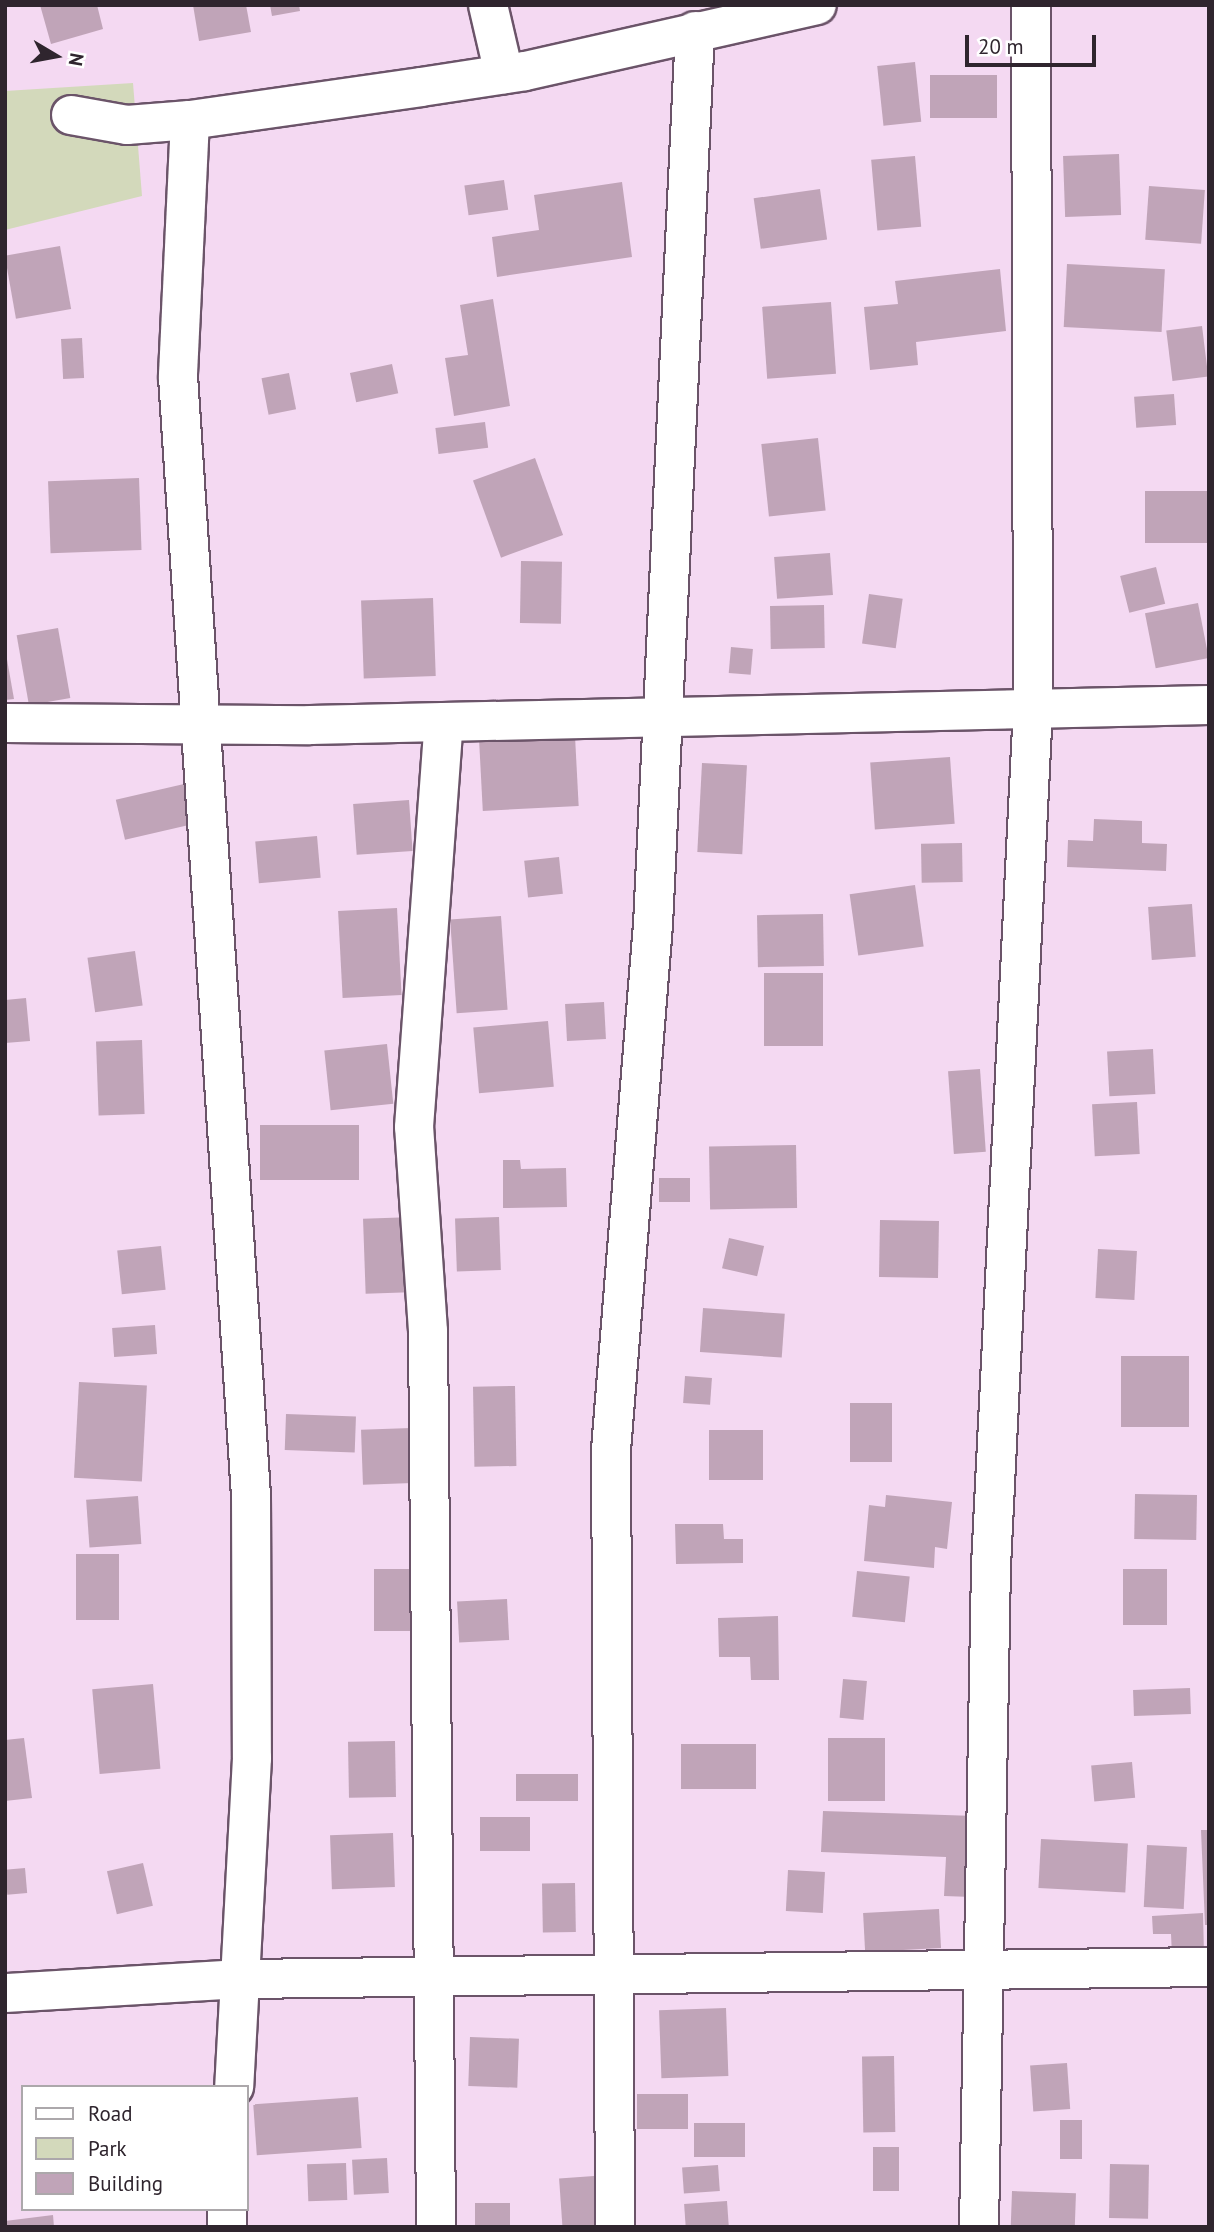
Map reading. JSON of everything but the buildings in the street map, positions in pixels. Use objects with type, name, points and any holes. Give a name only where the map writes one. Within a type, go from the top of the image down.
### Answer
[{"type":"street","points":[[488,5],[504,74]]},
{"type":"street","points":[[71,115],[127,125],[190,120],[504,74],[817,5]]},
{"type":"street","points":[[979,2227],[981,1973],[990,1566],[1034,706],[1031,5]]},
{"type":"street","points":[[615,2227],[611,1450],[664,716],[695,30]]},
{"type":"street","points":[[190,120],[178,376],[189,494],[197,726],[251,1495],[251,1758],[243,1979],[234,2085]]},
{"type":"street","points":[[5,723],[197,726],[1034,706],[1209,705]]},
{"type":"street","points":[[436,2227],[428,1331],[414,1127],[444,722]]},
{"type":"street","points":[[5,1993],[243,1979],[433,1981],[612,1973],[981,1973],[1209,1967]]},
{"type":"green space","points":[[133,83],[142,196],[5,230],[5,91]]}]
